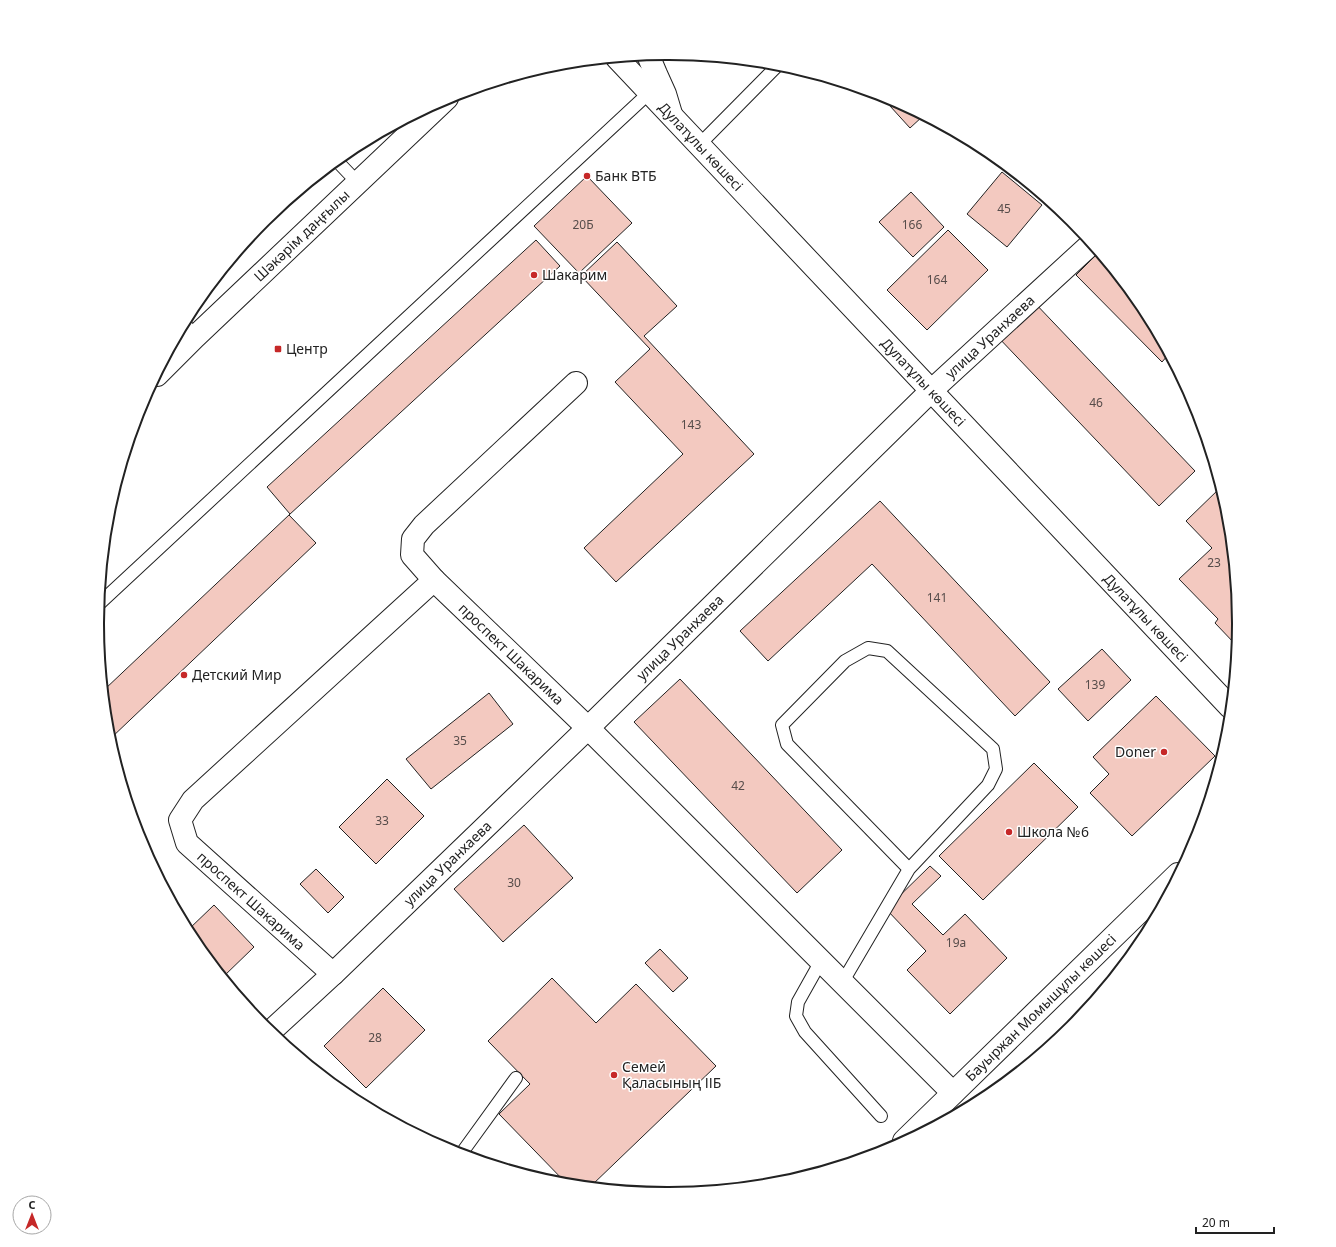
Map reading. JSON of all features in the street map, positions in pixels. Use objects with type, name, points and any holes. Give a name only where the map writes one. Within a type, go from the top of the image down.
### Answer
[{"type":"street","points":[[650,60],[665,94],[671,114]]},
{"type":"street","name":"Дулатұлы көшесі","points":[[621,62],[700,144],[1226,703]]},
{"type":"street","name":"Шәкәрім даңғылы","points":[[177,348],[190,330],[358,183],[432,112]]},
{"type":"street","name":"улица Уранхаева","points":[[275,1027],[333,974],[588,728],[932,390],[1087,247]]},
{"type":"street","name":"проспект Шакарима","points":[[576,383],[424,525],[413,539],[412,555],[434,580],[588,728],[952,1093]]},
{"type":"street","name":"проспект Шакарима","points":[[333,974],[187,843],[180,820],[193,800],[434,580]]},
{"type":"street","name":"Бауыржан Момышұлы көшесі","points":[[915,1130],[1167,885]]},
{"type":"lane","points":[[700,144],[773,70]]},
{"type":"lane","points":[[105,598],[650,92]]},
{"type":"lane","points":[[340,165],[358,183]]},
{"type":"lane","points":[[842,983],[909,869],[988,785],[996,769],[993,749],[887,651],[868,648],[846,661],[782,726],[786,744],[909,869]]},
{"type":"lane","points":[[821,961],[798,1002],[796,1016],[805,1032],[880,1116]]},
{"type":"lane","points":[[465,1149],[516,1078]]},
{"type":"building","points":[[890,106],[919,119],[910,128]]},
{"type":"building","points":[[1002,172],[1042,205],[1007,247],[967,214]]},
{"type":"building","points":[[587,176],[632,223],[579,273],[534,226]]},
{"type":"building","points":[[911,192],[944,227],[913,257],[879,222]]},
{"type":"building","points":[[948,230],[988,270],[927,330],[887,290]]},
{"type":"building","points":[[536,240],[560,266],[289,515],[316,543],[115,734],[108,686],[290,514],[267,487]]},
{"type":"building","points":[[617,242],[677,306],[644,336],[754,454],[616,582],[584,548],[683,454],[615,382],[650,349],[581,276]]},
{"type":"building","points":[[1095,256],[1137,310],[1165,359],[1162,362],[1076,275]]},
{"type":"building","points":[[1032,300],[1195,471],[1159,506],[996,335]]},
{"type":"building","points":[[1216,492],[1227,550],[1232,624],[1231,640],[1215,623],[1218,619],[1179,579],[1212,548],[1186,521]]},
{"type":"building","points":[[880,501],[1050,682],[1015,716],[872,564],[768,661],[740,631]]},
{"type":"building","points":[[1102,649],[1131,680],[1088,721],[1058,689]]},
{"type":"building","points":[[680,679],[842,850],[797,893],[634,722]]},
{"type":"building","points":[[489,693],[513,724],[431,789],[406,759]]},
{"type":"building","points":[[1156,696],[1215,756],[1132,836],[1090,793],[1109,774],[1093,757]]},
{"type":"building","name":"Школа №6","points":[[1034,763],[1078,807],[983,900],[939,856]]},
{"type":"building","points":[[387,779],[424,816],[376,864],[339,827]]},
{"type":"building","points":[[524,825],[573,878],[503,942],[454,889]]},
{"type":"building","points":[[930,866],[941,876],[912,904],[943,935],[965,914],[1007,958],[950,1014],[907,970],[926,951],[886,909]]},
{"type":"building","points":[[316,869],[344,897],[328,913],[300,884]]},
{"type":"building","points":[[214,905],[254,947],[226,974],[192,926]]},
{"type":"building","points":[[660,949],[688,978],[673,992],[645,963]]},
{"type":"building","name":"Семей Қаласының ІІБ","points":[[552,978],[596,1023],[636,984],[716,1066],[594,1182],[559,1176],[499,1114],[530,1084],[488,1041]]},
{"type":"building","points":[[383,988],[425,1030],[366,1088],[324,1046]]},
{"type":"place","name":"Банк ВТБ","points":[[587,176]]},
{"type":"place","name":"Шакарим","points":[[534,275]]},
{"type":"place","name":"Центр","points":[[278,349]]},
{"type":"place","name":"Детский Мир","points":[[184,675]]},
{"type":"place","name":"Doner","points":[[1164,752]]},
{"type":"place","name":"Школа №6","points":[[1009,832]]},
{"type":"place","name":"Семей Қаласының ІІБ","points":[[614,1075]]}]
